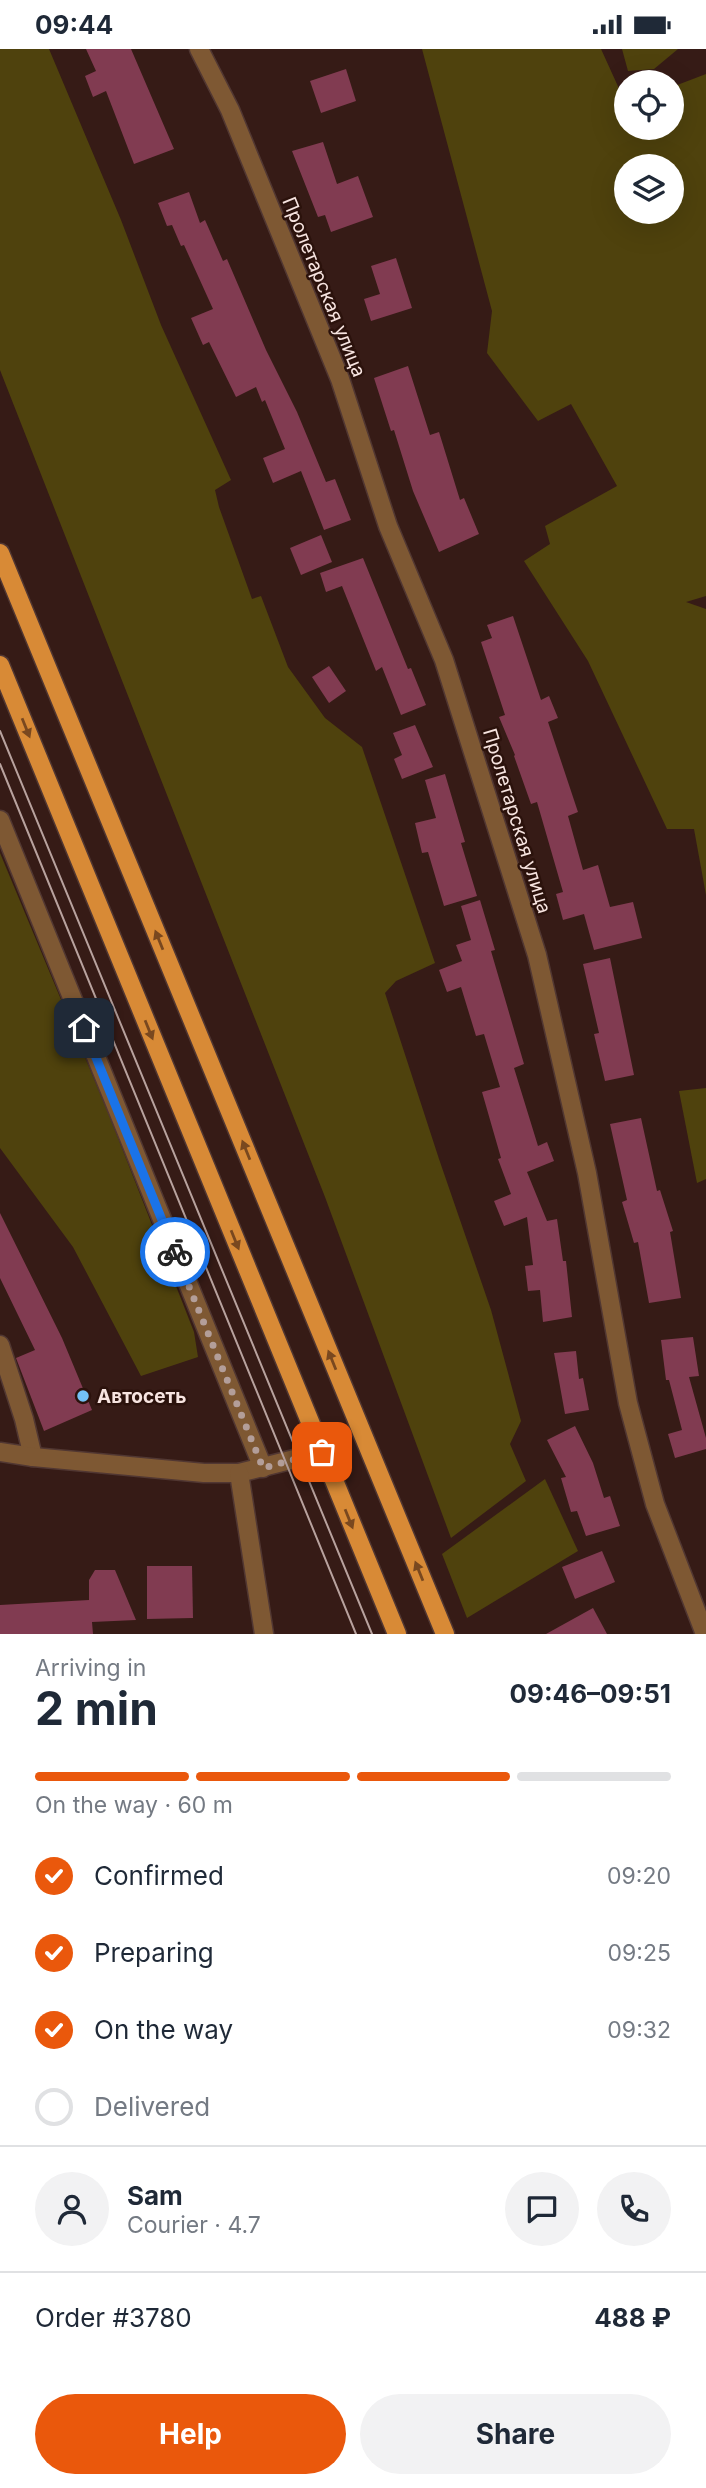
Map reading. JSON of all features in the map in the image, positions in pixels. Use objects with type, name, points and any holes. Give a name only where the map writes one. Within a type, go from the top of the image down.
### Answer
[{"type":"main road","points":[[0,553],[445,1634]]},
{"type":"main road","points":[[0,665],[397,1634]]},
{"type":"street","name":"Пролетарская улица","points":[[199,49],[230,110],[340,379],[388,526],[444,660],[537,955],[587,1173],[628,1403],[654,1504],[705,1634]]},
{"type":"street","points":[[0,820],[263,1468]]},
{"type":"street","points":[[0,1346],[24,1419],[33,1457]]},
{"type":"street","points":[[0,1452],[204,1473],[239,1473],[322,1452]]},
{"type":"street","points":[[239,1473],[264,1634]]},
{"type":"shaded area","points":[[0,49],[49,49],[121,220],[161,325],[231,480],[215,490],[252,599],[261,596],[288,667],[325,718],[362,747],[435,963],[396,981],[385,993],[491,1310],[521,1421],[510,1444],[526,1481],[451,1538],[325,1197],[0,370]]},
{"type":"shaded area","points":[[422,49],[601,49],[614,78],[614,140],[684,140],[684,82],[706,74],[706,596],[686,602],[706,609],[706,895],[694,829],[667,829],[588,661],[524,561],[550,544],[545,526],[617,486],[571,404],[538,421],[487,353],[492,311]]},
{"type":"shaded area","points":[[622,49],[678,49],[654,69],[628,70]]},
{"type":"shaded area","points":[[0,853],[109,1115],[194,1332],[198,1357],[141,1376],[73,1247],[0,1148]]},
{"type":"shaded area","points":[[706,1088],[706,1179],[697,1183],[679,1091]]},
{"type":"shaded area","points":[[545,1479],[578,1551],[467,1618],[442,1554]]},
{"type":"building","points":[[86,49],[131,49],[174,149],[134,164],[106,91],[93,97],[85,76],[96,71]]},
{"type":"building","points":[[346,69],[356,101],[321,113],[310,81]]},
{"type":"building","points":[[323,142],[337,184],[358,176],[373,217],[331,232],[325,215],[318,217],[292,151]]},
{"type":"building","points":[[189,192],[200,223],[205,220],[223,261],[227,259],[326,482],[335,479],[351,520],[324,530],[301,471],[273,483],[263,458],[285,449],[265,400],[262,402],[256,387],[236,397],[209,342],[203,345],[191,318],[213,309],[184,245],[181,246],[172,225],[167,226],[158,203]]},
{"type":"building","points":[[396,258],[412,308],[371,321],[364,299],[380,294],[371,266]]},
{"type":"building","points":[[408,366],[430,435],[439,432],[460,500],[464,498],[479,534],[439,552],[413,491],[374,378]]},
{"type":"building","points":[[321,535],[332,562],[301,575],[290,548]]},
{"type":"building","points":[[363,558],[408,669],[411,668],[426,705],[401,715],[382,667],[376,671],[342,586],[326,592],[320,573]]},
{"type":"building","points":[[513,616],[541,700],[549,696],[558,718],[548,722],[578,812],[568,816],[583,870],[598,865],[610,907],[633,902],[642,938],[594,950],[584,914],[563,920],[556,894],[563,892],[537,802],[531,804],[499,717],[505,715],[481,642],[492,638],[487,625]]},
{"type":"building","points":[[329,666],[346,691],[329,703],[312,677]]},
{"type":"building","points":[[415,725],[433,767],[402,779],[394,759],[402,755],[393,733]]},
{"type":"building","points":[[445,774],[477,896],[444,906],[428,852],[422,853],[415,823],[436,818],[425,780]]},
{"type":"building","points":[[480,900],[495,950],[491,951],[524,1064],[514,1068],[538,1146],[547,1142],[554,1161],[527,1172],[547,1221],[557,1219],[563,1261],[566,1261],[572,1317],[543,1322],[540,1290],[528,1291],[525,1266],[533,1265],[527,1217],[504,1226],[494,1201],[511,1194],[498,1159],[501,1158],[482,1092],[500,1087],[484,1034],[476,1036],[461,987],[447,992],[439,970],[462,961],[456,945],[471,940],[461,906]]},
{"type":"building","points":[[610,958],[634,1075],[605,1081],[594,1034],[599,1033],[583,964]]},
{"type":"building","points":[[641,1118],[657,1191],[660,1190],[673,1231],[670,1232],[681,1298],[649,1303],[638,1242],[634,1243],[622,1202],[627,1200],[610,1124]]},
{"type":"building","points":[[0,1213],[62,1338],[92,1410],[44,1431],[16,1358],[35,1350],[0,1278]]},
{"type":"building","points":[[693,1337],[699,1376],[689,1377],[706,1438],[706,1449],[675,1458],[668,1434],[682,1430],[669,1380],[666,1380],[661,1340]]},
{"type":"building","points":[[576,1351],[579,1379],[583,1378],[589,1410],[565,1414],[554,1353]]},
{"type":"building","points":[[575,1426],[593,1463],[604,1498],[610,1496],[620,1526],[586,1536],[577,1511],[571,1512],[561,1478],[566,1477],[547,1440]]},
{"type":"building","points":[[602,1551],[615,1582],[575,1599],[562,1567]]},
{"type":"building","points":[[147,1566],[192,1566],[193,1618],[147,1619]]},
{"type":"building","points":[[95,1570],[115,1570],[136,1620],[92,1622],[93,1634],[0,1634],[0,1605],[89,1600],[89,1580]]},
{"type":"building","points":[[593,1608],[607,1634],[546,1634]]},
{"type":"tram line","points":[[0,731],[372,1634]]},
{"type":"tram line","points":[[0,764],[356,1634]]},
{"type":"way so far","points":[[175,1252],[263,1468],[322,1452]]},
{"type":"place","name":"Автосеть","points":[[83,1396]]},
{"type":"route","points":[[84,1028],[175,1252]]}]
